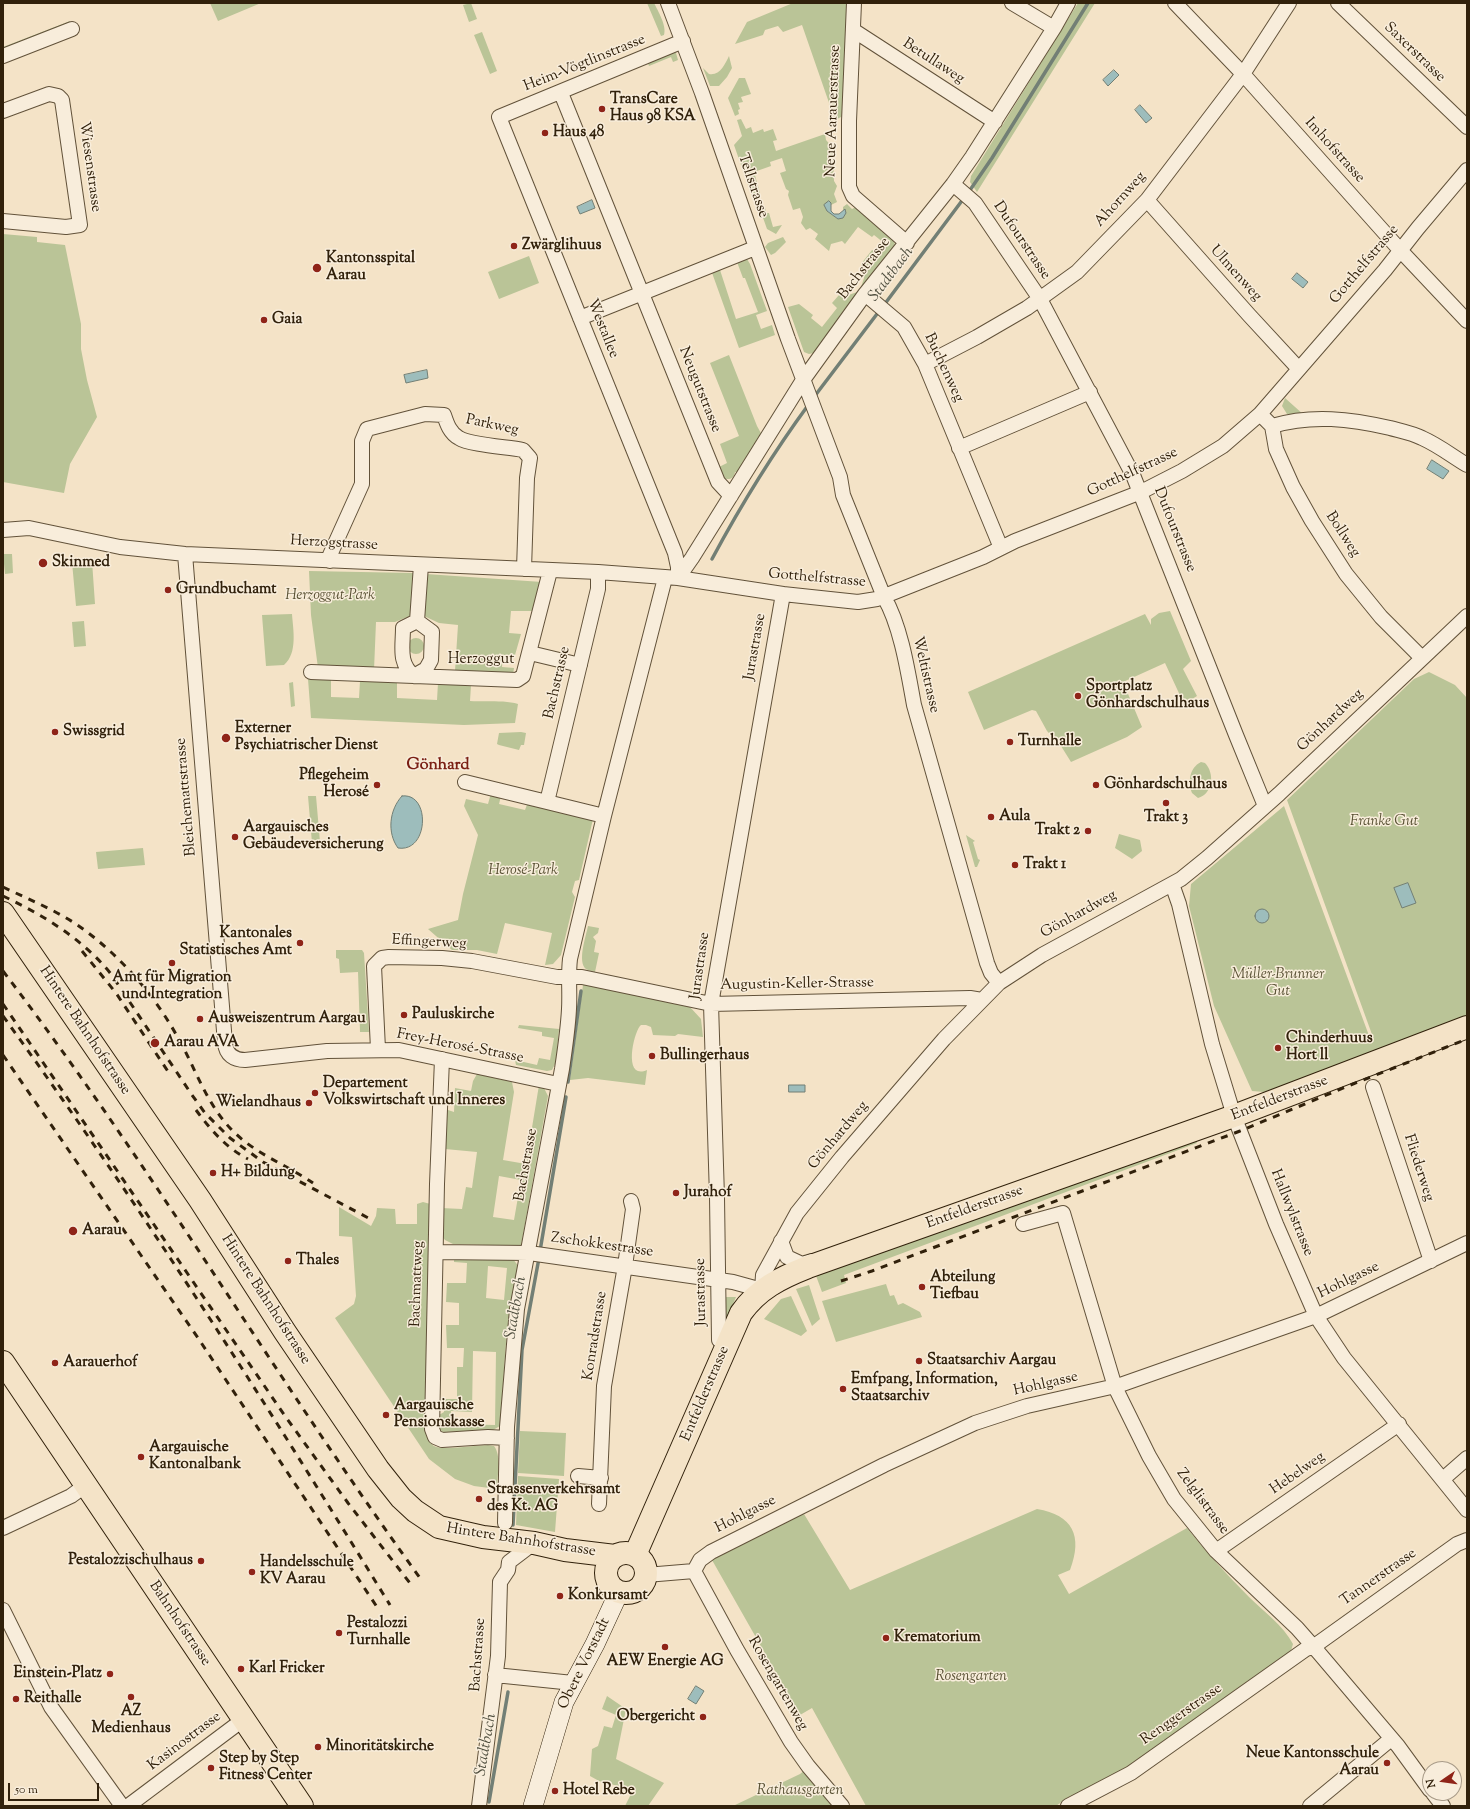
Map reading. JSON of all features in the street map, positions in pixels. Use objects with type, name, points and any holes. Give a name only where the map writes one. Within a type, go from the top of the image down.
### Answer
[{"type":"main road","name":"Hintere Bahnhofstrasse","points":[[3,913],[200,1200],[285,1332],[378,1469],[400,1498],[415,1511],[439,1527],[483,1537],[534,1543],[564,1550],[625,1556]]},
{"type":"main road","name":"Entfelderstrasse","points":[[625,1556],[684,1447],[726,1344],[741,1313],[749,1302],[762,1290],[786,1276],[828,1260],[1234,1116],[1467,1027]]},
{"type":"main road","name":"Bahnhofstrasse","points":[[3,1362],[10,1382],[86,1485],[302,1806]]},
{"type":"main road","points":[[564,1550],[599,1572],[613,1586],[625,1593],[637,1590],[644,1581],[646,1575],[642,1561],[625,1556],[608,1564],[606,1569],[613,1586]]},
{"type":"main road","name":"Obere Vorstadt","points":[[532,1806],[564,1702],[595,1644],[613,1586]]},
{"type":"street","name":"Tellstrasse","points":[[668,3],[683,41],[755,248],[806,386]]},
{"type":"street","name":"Neue Aarauerstrasse","points":[[854,3],[848,187],[852,196],[907,243]]},
{"type":"street","points":[[1012,3],[1054,28]]},
{"type":"street","name":"Bachstrasse","points":[[505,1523],[507,1438],[517,1309],[537,1254],[558,1084],[567,1032],[569,1008],[568,977],[570,958],[658,601],[671,578],[692,558],[731,496],[806,386],[907,243],[958,188],[995,122],[1068,3]]},
{"type":"street","name":"Imhofstrasse","points":[[1175,3],[1243,74],[1400,250],[1467,321]]},
{"type":"street","name":"Ahornweg","points":[[925,364],[977,337],[1040,299],[1077,272],[1147,200],[1243,74],[1289,3]]},
{"type":"street","name":"Saxerstrasse","points":[[1338,3],[1467,127]]},
{"type":"street","points":[[3,56],[72,29]]},
{"type":"street","name":"Betullaweg","points":[[853,30],[995,122]]},
{"type":"street","name":"Heim-Vögtlinstrasse","points":[[499,117],[561,93],[683,41]]},
{"type":"street","name":"Neugutstrasse","points":[[561,93],[718,482],[731,496]]},
{"type":"street","name":"Wiesenstrasse","points":[[3,111],[49,94],[58,96],[62,100],[80,225],[66,227],[3,221]]},
{"type":"street","name":"Westallee","points":[[499,117],[675,554],[678,567],[671,578]]},
{"type":"street","name":"Gotthelfstrasse","points":[[671,578],[783,594],[867,602],[884,597],[1141,492],[1182,472],[1223,446],[1260,414],[1298,368],[1386,270],[1400,250],[1467,170]]},
{"type":"street","name":"Dufourstrasse","points":[[958,188],[975,203],[1040,299],[1141,492],[1208,667],[1266,806]]},
{"type":"street","name":"Ulmenweg","points":[[1147,200],[1298,368]]},
{"type":"street","points":[[580,318],[755,248]]},
{"type":"street","name":"Buchenweg","points":[[869,297],[904,327],[925,364],[1001,548]]},
{"type":"street","name":"Weltistrasse","points":[[806,386],[840,477],[843,494],[884,597],[890,606],[908,669],[914,705],[987,963],[991,972],[999,983]]},
{"type":"street","points":[[959,448],[1090,392]]},
{"type":"street","name":"Parkweg","points":[[330,561],[330,555],[362,484],[362,441],[367,429],[425,414],[444,416],[448,429],[459,439],[479,444],[523,450],[530,458],[527,478],[524,570]]},
{"type":"street","points":[[1260,414],[1272,426],[1305,419],[1329,418],[1358,421],[1404,432],[1422,438],[1467,465]]},
{"type":"street","name":"Bollweg","points":[[1272,426],[1276,449],[1293,487],[1316,528],[1346,574],[1382,617],[1422,658]]},
{"type":"street","name":"Herzogstrasse","points":[[3,530],[29,528],[120,547],[185,554],[524,570],[598,572],[671,578]]},
{"type":"street","name":"Bleichemattstrasse","points":[[185,554],[224,1038]]},
{"type":"street","points":[[414,676],[406,669],[402,659],[403,628],[417,621],[421,565]]},
{"type":"street","name":"Herzoggut","points":[[311,672],[517,680],[523,676],[530,653],[550,570]]},
{"type":"street","name":"Bachstrasse","points":[[547,802],[598,589],[598,572]]},
{"type":"street","name":"Jurastrasse","points":[[726,1344],[719,1340],[717,1197],[711,1004],[718,956],[783,594]]},
{"type":"street","name":"Gönhardweg","points":[[762,1290],[763,1275],[797,1213],[842,1156],[944,1039],[999,983],[1042,955],[1172,884],[1207,858],[1266,806],[1467,616]]},
{"type":"street","name":"Herzoggut","points":[[414,676],[426,669],[431,660],[432,632],[417,621]]},
{"type":"street","name":"Herzoggut","points":[[530,653],[580,665]]},
{"type":"street","points":[[465,782],[604,816]]},
{"type":"street","name":"Hallwylstrasse","points":[[1172,884],[1179,904],[1212,1044],[1234,1116],[1276,1224],[1316,1316],[1344,1358],[1399,1424],[1467,1510]]},
{"type":"street","name":"Effingerweg","points":[[378,1049],[374,966],[382,958],[435,958],[472,962],[557,977],[568,977]]},
{"type":"street","name":"Augustin-Keller-Strasse","points":[[568,977],[582,977],[711,1004],[970,998],[982,1000]]},
{"type":"street","name":"Frey-Herosé-Strasse","points":[[224,1038],[228,1053],[233,1058],[241,1060],[282,1057],[327,1051],[378,1049],[399,1050],[558,1084]]},
{"type":"street","name":"Bachmattweg","points":[[442,1059],[432,1429],[435,1437],[442,1440],[488,1437],[507,1438]]},
{"type":"street","name":"Fliederweg","points":[[1373,1087],[1431,1261]]},
{"type":"street","name":"Konradstrasse","points":[[599,1504],[604,1386],[625,1266],[633,1208],[631,1201]]},
{"type":"street","name":"Zelglistrasse","points":[[1023,1224],[1063,1213],[1114,1387],[1149,1456],[1174,1499],[1216,1551],[1297,1628],[1313,1646],[1391,1739],[1422,1780]]},
{"type":"street","points":[[781,1241],[787,1257],[802,1264],[820,1259],[828,1260]]},
{"type":"street","name":"Hohlgasse","points":[[694,1571],[700,1560],[711,1552],[943,1437],[1004,1413],[1114,1387],[1316,1316],[1467,1243]]},
{"type":"street","name":"Zschokkestrasse","points":[[436,1252],[537,1254],[718,1280],[762,1290]]},
{"type":"street","name":"Hebelweg","points":[[1216,1551],[1399,1424]]},
{"type":"street","points":[[1442,1479],[1467,1458]]},
{"type":"street","points":[[578,1476],[601,1478]]},
{"type":"street","points":[[3,1528],[71,1496],[86,1485]]},
{"type":"street","name":"Tannerstrasse","points":[[1313,1646],[1457,1544],[1467,1540]]},
{"type":"street","name":"Bachstrasse","points":[[479,1806],[498,1656],[500,1582],[508,1570],[510,1562],[534,1543]]},
{"type":"street","points":[[646,1575],[694,1571]]},
{"type":"street","name":"Rosengartenweg","points":[[694,1571],[791,1742],[808,1766],[842,1806]]},
{"type":"street","points":[[3,1610],[51,1707],[122,1806]]},
{"type":"street","name":"Renggerstrasse","points":[[1068,1806],[1131,1773],[1306,1649],[1313,1646]]},
{"type":"street","points":[[495,1675],[573,1683]]},
{"type":"street","name":"Kasinostrasse","points":[[128,1806],[244,1719]]},
{"type":"street","points":[[1310,1806],[1391,1739]]},
{"type":"green space","points":[[210,3],[261,3],[218,21]]},
{"type":"green space","points":[[471,3],[477,19],[469,22],[463,5]]},
{"type":"green space","points":[[647,3],[654,3],[660,14],[665,31],[664,35],[661,36]]},
{"type":"green space","points":[[793,3],[849,3],[843,116],[835,120],[802,25],[783,32],[778,26],[765,30],[763,35],[735,44],[747,22]]},
{"type":"green space","points":[[1078,3],[1095,3],[977,192],[970,182],[971,176]]},
{"type":"green space","points":[[70,21],[71,24],[3,52],[3,47]]},
{"type":"green space","points":[[482,32],[497,71],[490,74],[474,35]]},
{"type":"green space","points":[[673,52],[676,53],[678,60],[673,62],[671,57],[649,66],[647,61]]},
{"type":"green space","points":[[729,56],[732,68],[727,77],[719,86],[710,86],[703,68],[709,74],[716,73],[722,69]]},
{"type":"green space","points":[[739,78],[745,78],[751,94],[741,97],[743,102],[738,103],[740,109],[738,110],[739,114],[735,116],[728,98]]},
{"type":"green space","points":[[741,119],[746,129],[751,127],[753,133],[763,129],[764,132],[773,129],[777,140],[773,141],[776,151],[825,134],[826,140],[833,148],[834,181],[837,186],[834,194],[837,202],[831,205],[831,203],[827,211],[838,219],[845,210],[843,210],[843,207],[847,204],[852,209],[858,206],[894,238],[895,247],[863,288],[861,287],[864,278],[861,264],[872,250],[877,253],[884,243],[874,235],[872,237],[858,227],[845,244],[842,241],[831,244],[829,251],[815,239],[818,234],[810,228],[806,230],[801,223],[803,217],[800,208],[793,210],[788,195],[789,191],[786,189],[780,173],[786,171],[782,158],[770,162],[771,166],[754,172],[760,193],[759,196],[753,199],[734,145],[742,136],[737,120]]},
{"type":"green space","points":[[762,206],[765,207],[766,213],[769,213],[773,227],[782,225],[776,234],[767,229],[761,212]]},
{"type":"green space","points":[[3,234],[37,237],[37,242],[65,245],[81,324],[81,349],[87,380],[97,417],[70,464],[64,493],[3,482]]},
{"type":"green space","points":[[783,237],[786,242],[771,255],[765,247],[768,243]]},
{"type":"green space","points":[[529,256],[539,283],[499,299],[488,272]]},
{"type":"green space","points":[[743,258],[747,259],[750,264],[767,311],[756,315],[761,329],[772,325],[775,335],[739,348],[711,270],[717,267],[720,270],[736,319],[758,312],[737,262]]},
{"type":"green space","points":[[857,292],[858,293],[814,353],[809,354],[804,352],[788,307],[799,304],[813,315],[811,318],[822,327],[837,308],[832,303],[839,295],[846,296]]},
{"type":"green space","points":[[729,355],[762,435],[737,472],[735,472],[732,478],[728,479],[722,478],[719,467],[727,463],[720,444],[739,436],[710,363]]},
{"type":"green space","points":[[1285,398],[1304,415],[1287,414],[1282,406]]},
{"type":"green space","points":[[3,554],[12,554],[13,573],[5,574]]},
{"type":"green space","points":[[92,561],[95,604],[76,606],[72,562]]},
{"type":"green space","name":"Herzoggut-Park","points":[[309,571],[413,573],[412,615],[395,622],[376,622],[374,670],[318,668],[311,615]]},
{"type":"green space","points":[[426,574],[542,582],[535,611],[511,611],[509,633],[521,634],[515,655],[503,655],[502,667],[514,668],[513,675],[455,671],[458,625],[439,623],[424,616]]},
{"type":"green space","points":[[1170,611],[1191,661],[1183,669],[1197,696],[1184,704],[1165,663],[1123,682],[1142,727],[1127,737],[1071,762],[1061,746],[1047,731],[1036,711],[1032,710],[984,730],[968,692],[1145,614],[1151,625],[1151,619],[1159,613]]},
{"type":"green space","points":[[292,614],[294,641],[288,660],[284,665],[266,666],[262,615]]},
{"type":"green space","points":[[84,621],[86,646],[74,647],[72,622]]},
{"type":"green space","points":[[416,638],[423,643],[424,646],[419,653],[416,654],[409,649],[408,646],[413,639]]},
{"type":"green space","points":[[1429,672],[1455,685],[1467,698],[1467,1021],[1264,1092],[1252,1091],[1214,1006],[1189,906],[1191,884],[1284,806],[1371,1041],[1374,1040],[1287,800],[1414,679]]},
{"type":"green space","points":[[308,679],[331,680],[331,697],[359,698],[360,681],[397,681],[397,698],[437,700],[438,683],[471,685],[470,701],[518,704],[515,723],[464,725],[311,718]]},
{"type":"green space","points":[[293,682],[295,706],[291,707],[289,683]]},
{"type":"green space","points":[[499,733],[526,733],[524,745],[521,745],[519,750],[497,744]]},
{"type":"green space","points":[[1201,762],[1205,763],[1208,767],[1211,783],[1207,792],[1198,798],[1192,793],[1190,776],[1194,768]]},
{"type":"green space","name":"Herosé-Park","points":[[491,793],[501,796],[499,804],[525,810],[528,802],[593,819],[579,880],[575,881],[572,892],[575,897],[561,955],[553,964],[545,965],[552,933],[505,923],[497,954],[477,950],[452,950],[428,929],[458,920],[478,835],[464,806],[466,799],[488,804]]},
{"type":"green space","points":[[308,796],[316,796],[320,842],[312,843]]},
{"type":"green space","points":[[1119,834],[1140,840],[1142,851],[1132,859],[1115,848]]},
{"type":"green space","points":[[966,835],[975,841],[973,842],[978,859],[980,860],[977,867],[975,867]]},
{"type":"green space","points":[[143,848],[145,865],[98,869],[96,852]]},
{"type":"green space","points":[[588,926],[599,928],[598,933],[593,937],[596,941],[594,952],[599,953],[595,972],[586,969],[583,966],[582,961]]},
{"type":"green space","points":[[336,950],[362,950],[364,953],[369,1032],[360,1032],[358,972],[340,973],[339,959],[336,958]]},
{"type":"green space","points":[[590,984],[690,1007],[701,1019],[703,1037],[678,1034],[675,1036],[653,1035],[651,1027],[641,1025],[635,1036],[633,1044],[632,1062],[635,1068],[639,1071],[647,1070],[645,1085],[588,1078],[570,1080],[583,985]]},
{"type":"green space","points":[[519,1025],[559,1029],[556,1062],[552,1070],[547,1071],[516,1065],[515,1060],[537,1065],[539,1058],[550,1060],[554,1038],[542,1036],[542,1032],[518,1028]]},
{"type":"green space","points":[[477,1074],[512,1082],[514,1092],[503,1160],[526,1164],[539,1085],[543,1086],[548,1096],[521,1246],[453,1244],[445,1240],[441,1235],[441,1208],[462,1209],[466,1187],[472,1188],[477,1152],[445,1149],[445,1109],[454,1112],[455,1088],[471,1091],[473,1081]],"holes":[[[499,1176],[521,1180],[514,1220],[493,1217]]]},
{"type":"green space","points":[[1196,1140],[1197,1143],[844,1275],[846,1283],[822,1292],[815,1273]]},
{"type":"green space","points":[[423,1202],[434,1205],[428,1436],[432,1445],[438,1447],[452,1448],[488,1445],[494,1446],[498,1455],[497,1489],[474,1486],[455,1479],[429,1459],[335,1318],[354,1304],[356,1296],[352,1237],[339,1236],[339,1207],[371,1226],[376,1216],[377,1208],[395,1209],[396,1224],[417,1224],[417,1204]]},
{"type":"green space","points":[[513,1259],[519,1267],[506,1343],[500,1426],[493,1430],[443,1432],[438,1428],[439,1415],[444,1412],[444,1399],[457,1399],[457,1367],[463,1367],[464,1348],[447,1348],[446,1325],[459,1325],[459,1303],[446,1302],[447,1283],[466,1283],[467,1263],[454,1262],[454,1260]],"holes":[[[488,1266],[507,1268],[504,1300],[486,1298]],[[473,1351],[496,1352],[495,1425],[451,1424],[451,1411],[472,1412]]]},
{"type":"green space","points":[[886,1284],[890,1296],[894,1295],[898,1305],[903,1303],[920,1312],[922,1317],[836,1342],[822,1301]]},
{"type":"green space","points":[[809,1285],[820,1319],[812,1326],[796,1289]]},
{"type":"green space","points":[[791,1296],[807,1331],[801,1336],[764,1319],[781,1299]]},
{"type":"green space","points":[[723,1297],[736,1297],[726,1321]]},
{"type":"green space","points":[[520,1431],[566,1433],[564,1476],[518,1473]]},
{"type":"green space","points":[[518,1476],[559,1479],[555,1532],[516,1525]]},
{"type":"green space","name":"Rosengarten","points":[[1037,1509],[1059,1516],[1067,1522],[1072,1529],[1075,1537],[1074,1558],[1070,1570],[1058,1575],[1069,1594],[1187,1528],[1209,1555],[1289,1637],[1293,1644],[1290,1654],[1118,1775],[1067,1798],[1056,1806],[866,1806],[812,1708],[800,1715],[712,1560],[715,1556],[752,1534],[804,1514],[850,1590]]},
{"type":"green space","points":[[607,1696],[626,1709],[616,1759],[664,1783],[648,1806],[625,1806],[633,1790],[599,1781],[590,1776],[592,1749],[598,1746],[604,1726],[612,1728],[616,1715],[602,1709]]},
{"type":"green space","name":"Rathausgarten","points":[[805,1770],[834,1806],[733,1806],[800,1774]]},
{"type":"water","points":[[1114,70],[1119,75],[1108,86],[1103,80]]},
{"type":"water","points":[[1140,105],[1152,118],[1146,123],[1135,110]]},
{"type":"water","points":[[592,200],[595,208],[580,214],[577,207]]},
{"type":"water","points":[[829,201],[831,203],[831,211],[834,214],[839,214],[845,209],[846,213],[843,218],[838,219],[827,211],[824,205]]},
{"type":"water","points":[[1297,273],[1308,282],[1303,288],[1292,279]]},
{"type":"water","points":[[427,370],[428,378],[406,383],[404,375]]},
{"type":"water","points":[[1432,460],[1449,471],[1443,479],[1427,469]]},
{"type":"water","points":[[402,796],[411,797],[418,803],[422,812],[422,822],[421,833],[416,841],[408,847],[398,848],[392,836],[391,822],[394,808]]},
{"type":"water","points":[[1408,883],[1416,903],[1402,908],[1394,888]]},
{"type":"water","points":[[1259,909],[1265,909],[1269,913],[1269,919],[1265,923],[1259,923],[1255,919],[1255,913]]},
{"type":"water","points":[[789,1085],[805,1085],[805,1092],[789,1092]]},
{"type":"water","points":[[696,1686],[704,1691],[696,1704],[688,1699]]},
{"type":"waterway","name":"Stadtbach","points":[[968,193],[992,158],[1088,3]]},
{"type":"waterway","name":"Stadtbach","points":[[884,305],[964,198]]},
{"type":"waterway","name":"Stadtbach","points":[[814,397],[880,310]]},
{"type":"waterway","name":"Stadtbach","points":[[712,559],[758,480],[809,404]]},
{"type":"waterway","name":"Stadtbach","points":[[568,1082],[581,991]]},
{"type":"waterway","name":"Stadtbach","points":[[540,1251],[566,1097]]},
{"type":"waterway","name":"Stadtbach","points":[[513,1525],[522,1350],[539,1258]]},
{"type":"waterway","name":"Stadtbach","points":[[489,1802],[508,1692]]},
{"type":"railway","points":[[3,887],[76,924],[120,960],[157,1004],[221,1118],[239,1137],[259,1151],[313,1183]]},
{"type":"railway","points":[[3,896],[33,911],[62,929],[100,961],[111,974],[205,1113],[230,1138],[263,1162],[374,1221]]},
{"type":"railway","points":[[82,951],[116,993],[171,1076]]},
{"type":"railway","points":[[3,971],[111,1120],[315,1427],[420,1578]]},
{"type":"railway","points":[[3,1004],[285,1416],[348,1503],[413,1587]]},
{"type":"railway","points":[[3,1016],[154,1233],[297,1455],[390,1605]]},
{"type":"railway","points":[[841,1281],[872,1271],[1240,1131],[1467,1039]]},
{"type":"railway","points":[[3,1055],[198,1338],[379,1610]]},
{"type":"railway","points":[[196,1110],[219,1138],[240,1155],[248,1159]]},
{"type":"place","name":"TransCare Haus 98 KSA","points":[[602,109]]},
{"type":"place","name":"Haus 48","points":[[545,133]]},
{"type":"place","name":"Zwärglihuus","points":[[514,246]]},
{"type":"place","name":"Kantonsspital Aarau","points":[[317,268]]},
{"type":"place","name":"Gaia","points":[[264,320]]},
{"type":"place","name":"Skinmed","points":[[43,563]]},
{"type":"place","name":"Grundbuchamt","points":[[168,590]]},
{"type":"place","name":"Sportplatz Gönhardschulhaus","points":[[1078,696]]},
{"type":"place","name":"Swissgrid","points":[[55,732]]},
{"type":"place","name":"Externer Psychiatrischer Dienst","points":[[226,738]]},
{"type":"place","name":"Turnhalle","points":[[1010,742]]},
{"type":"place","name":"Pflegeheim Herosé","points":[[377,785]]},
{"type":"place","name":"Gönhardschulhaus","points":[[1096,785]]},
{"type":"place","name":"Trakt 3","points":[[1166,803]]},
{"type":"place","name":"Aula","points":[[991,817]]},
{"type":"place","name":"Trakt 2","points":[[1088,831]]},
{"type":"place","name":"Aargauisches Gebäudeversicherung","points":[[235,837]]},
{"type":"place","name":"Trakt 1","points":[[1015,865]]},
{"type":"place","name":"Kantonales Statistisches Amt","points":[[300,943]]},
{"type":"place","name":"Amt für Migration und Integration","points":[[172,963]]},
{"type":"place","name":"Pauluskirche","points":[[404,1015]]},
{"type":"place","name":"Ausweiszentrum Aargau","points":[[200,1019]]},
{"type":"place","name":"Aarau AVA","points":[[155,1043]]},
{"type":"place","name":"Chinderhuus Hort ll","points":[[1278,1048]]},
{"type":"place","name":"Bullingerhaus","points":[[652,1056]]},
{"type":"place","name":"Departement Volkswirtschaft und Inneres","points":[[315,1093]]},
{"type":"place","name":"Wielandhaus","points":[[309,1103]]},
{"type":"place","name":"H+ Bildung","points":[[213,1173]]},
{"type":"place","name":"Jurahof","points":[[676,1193]]},
{"type":"place","name":"Aarau","points":[[73,1231]]},
{"type":"place","name":"Thales","points":[[288,1261]]},
{"type":"place","name":"Abteilung Tiefbau","points":[[922,1287]]},
{"type":"place","name":"Staatsarchiv Aargau","points":[[919,1361]]},
{"type":"place","name":"Aarauerhof","points":[[55,1363]]},
{"type":"place","name":"Emfpang, Information, Staatsarchiv","points":[[843,1389]]},
{"type":"place","name":"Aargauische Pensionskasse","points":[[386,1415]]},
{"type":"place","name":"Aargauische Kantonalbank","points":[[141,1457]]},
{"type":"place","name":"Strassenverkehrsamt des Kt. AG","points":[[479,1499]]},
{"type":"place","name":"Pestalozzischulhaus","points":[[201,1561]]},
{"type":"place","name":"Handelsschule KV Aarau","points":[[252,1572]]},
{"type":"place","name":"Konkursamt","points":[[560,1596]]},
{"type":"place","name":"Pestalozzi Turnhalle","points":[[339,1633]]},
{"type":"place","name":"Krematorium","points":[[886,1638]]},
{"type":"place","name":"AEW Energie AG","points":[[665,1647]]},
{"type":"place","name":"Karl Fricker","points":[[241,1669]]},
{"type":"place","name":"Einstein-Platz","points":[[110,1674]]},
{"type":"place","name":"AZ Medienhaus","points":[[131,1697]]},
{"type":"place","name":"Reithalle","points":[[16,1699]]},
{"type":"place","name":"Obergericht","points":[[703,1717]]},
{"type":"place","name":"Minoritätskirche","points":[[318,1747]]},
{"type":"place","name":"Neue Kantonsschule Aarau","points":[[1387,1763]]},
{"type":"place","name":"Step by Step Fitness Center","points":[[211,1768]]},
{"type":"place","name":"Hotel Rebe","points":[[555,1791]]},
{"type":"district","name":"Gönhard","points":[[438,766]]},
{"type":"park label","name":"Franke Gut","points":[[1384,822]]},
{"type":"park label","name":"Müller-Brunner Gut","points":[[1278,984]]}]
